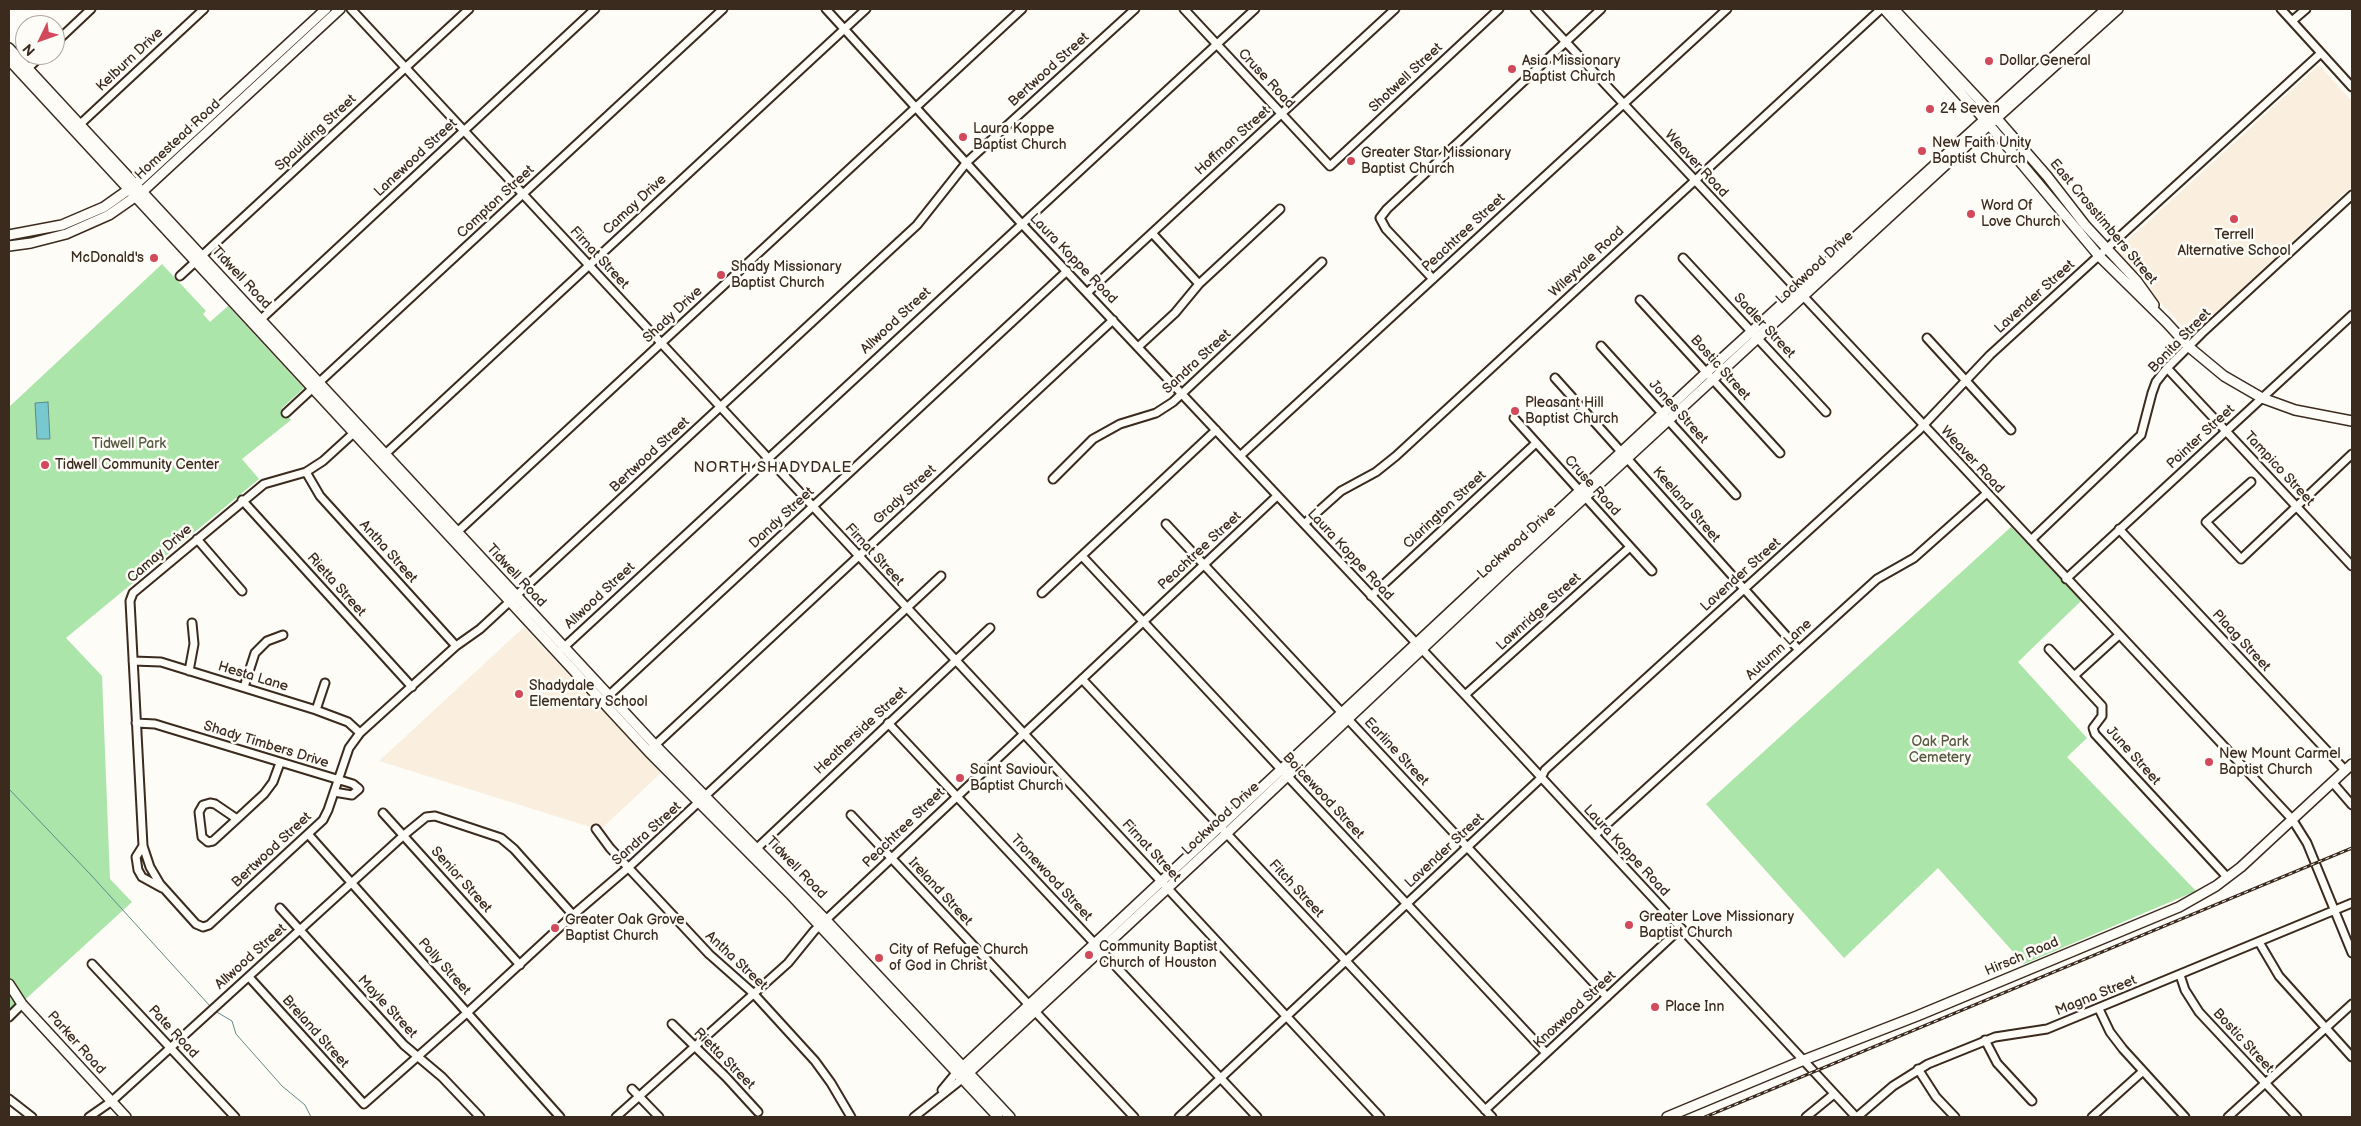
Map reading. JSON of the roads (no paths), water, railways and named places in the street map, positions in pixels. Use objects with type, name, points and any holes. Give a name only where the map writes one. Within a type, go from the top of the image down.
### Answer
[{"type":"main road","name":"Homestead Road","points":[[9,246],[31,243],[66,234],[106,217],[245,90],[326,9]]},
{"type":"main road","name":"Homestead Road","points":[[245,90],[340,9]]},
{"type":"main road","name":"East Crosstimbers Street","points":[[1882,9],[2052,183],[2106,250],[2136,280],[2166,322]]},
{"type":"main road","name":"East Crosstimbers Street","points":[[1894,9],[1990,119],[2099,256],[2189,347],[2224,376],[2262,398],[2295,410],[2352,421]]},
{"type":"main road","name":"Lockwood Drive","points":[[2062,54],[2106,9]]},
{"type":"main road","name":"Lockwood Drive","points":[[1755,335],[1803,298],[1849,250],[1990,119],[2062,54],[2118,9]]},
{"type":"main road","name":"Tidwell Road","points":[[9,48],[25,71],[135,191],[652,749],[754,850],[823,923],[894,1004],[1010,1117]]},
{"type":"main road","name":"Tidwell Road","points":[[9,60],[25,71]]},
{"type":"main road","points":[[2043,188],[2052,183]]},
{"type":"main road","name":"Homestead Road","points":[[9,235],[62,224],[104,207],[135,191]]},
{"type":"main road","name":"Lockwood Drive","points":[[1626,455],[1663,413],[1710,376],[1755,335],[1796,291],[1849,250]]},
{"type":"main road","name":"Lockwood Drive","points":[[962,1072],[1035,1012],[1098,947],[1345,716],[1626,455],[1670,420],[1710,376]]},
{"type":"main road","name":"Hirsch Road","points":[[1667,1117],[1804,1060],[1906,1021],[2162,915],[2196,898],[2227,877],[2349,767]]},
{"type":"main road","name":"Tidwell Road","points":[[823,923],[901,998],[998,1117]]},
{"type":"main road","name":"Lockwood Drive","points":[[962,1072],[1028,1005],[1098,947]]},
{"type":"main road","name":"Parker Road","points":[[9,984],[22,1004],[126,1117]]},
{"type":"main road","points":[[894,1004],[901,998]]},
{"type":"street","points":[[65,34],[91,9]]},
{"type":"street","name":"Kelburn Drive","points":[[77,127],[204,9]]},
{"type":"street","name":"Firnat Street","points":[[351,9],[1380,1117]]},
{"type":"street","name":"Spaulding Street","points":[[180,276],[469,9]]},
{"type":"street","name":"Lanewood Street","points":[[258,322],[595,9]]},
{"type":"street","name":"Compton Street","points":[[286,414],[723,9]]},
{"type":"street","name":"Laura Koppe Road","points":[[826,9],[1021,222],[1465,695],[1856,1117]]},
{"type":"street","name":"Camay Drive","points":[[382,458],[866,9]]},
{"type":"street","name":"Shady Drive","points":[[454,535],[1022,9]]},
{"type":"street","name":"Bertwood Street","points":[[202,927],[209,925],[322,820],[349,748],[360,733],[456,646],[480,629],[916,225],[967,162],[1135,9]]},
{"type":"street","name":"Cruse Road","points":[[1184,9],[1330,166]]},
{"type":"street","name":"Allwood Street","points":[[561,650],[1021,222],[1255,9]]},
{"type":"street","name":"Hoffman Street","points":[[1088,292],[1395,9]]},
{"type":"street","name":"Shotwell Street","points":[[1330,166],[1499,9]]},
{"type":"street","name":"Weaver Road","points":[[1536,9],[1796,291],[2292,819],[2306,843],[2352,953]]},
{"type":"street","points":[[1433,279],[1386,229],[1380,218],[1387,209],[1601,9]]},
{"type":"street","name":"Peachtree Street","points":[[1240,456],[1727,9]]},
{"type":"street","name":"Wileyvale Road","points":[[1304,524],[1341,491],[1376,472],[1396,456],[1882,9]]},
{"type":"street","points":[[2281,9],[2352,87]]},
{"type":"street","points":[[2292,21],[2306,9]]},
{"type":"street","name":"Lavender Street","points":[[1179,1117],[1541,778],[1545,770],[1923,426],[1990,355],[2321,53]]},
{"type":"street","points":[[25,71],[31,65]]},
{"type":"street","name":"Bonita Street","points":[[2031,540],[2141,434],[2156,382],[2168,368],[2352,195]]},
{"type":"street","points":[[1138,347],[1175,312],[1199,284],[1280,209]]},
{"type":"street","points":[[1152,234],[1199,284]]},
{"type":"street","name":"Sadler Street","points":[[1683,258],[1826,412]]},
{"type":"street","name":"Sandra Street","points":[[1053,479],[1093,439],[1120,424],[1156,413],[1174,402],[1181,393],[1322,262]]},
{"type":"street","name":"Dandy Street","points":[[606,698],[1067,271]]},
{"type":"street","name":"Bostic Street","points":[[1640,300],[1780,453]]},
{"type":"street","name":"Pointer Street","points":[[2066,579],[2352,315]]},
{"type":"street","name":"Grady Street","points":[[652,749],[1113,320]]},
{"type":"street","points":[[1927,338],[2011,430]]},
{"type":"street","name":"Jones Street","points":[[1601,346],[1736,495]]},
{"type":"street","name":"Tampico Street","points":[[2168,368],[2352,566]]},
{"type":"street","name":"Keeland Street","points":[[1554,378],[1626,455],[1798,649]]},
{"type":"street","name":"Cruse Road","points":[[1514,418],[1652,571]]},
{"type":"street","points":[[1042,593],[1216,430]]},
{"type":"street","name":"Camay Drive","points":[[202,927],[196,924],[163,889],[150,867],[143,846],[130,601],[133,593],[242,500],[264,484],[306,472],[323,461],[357,431]]},
{"type":"street","name":"Clarington Street","points":[[1371,596],[1536,443]]},
{"type":"street","points":[[2250,482],[2206,522],[2240,559],[2352,454]]},
{"type":"street","name":"Antha Street","points":[[306,472],[320,496],[456,646]]},
{"type":"street","name":"Autumn Lane","points":[[1595,835],[1877,579],[1914,558],[1987,493]]},
{"type":"street","name":"Peachtree Street","points":[[616,1117],[788,963],[823,923],[891,858],[1277,496]]},
{"type":"street","name":"Rietta Street","points":[[242,500],[412,687]]},
{"type":"street","name":"Earline Street","points":[[1166,524],[1607,997]]},
{"type":"street","name":"Plaag Street","points":[[2119,529],[2349,767]]},
{"type":"street","points":[[196,539],[242,591]]},
{"type":"street","name":"Lawnridge Street","points":[[1465,695],[1630,547]]},
{"type":"street","name":"Boicewood Street","points":[[1082,556],[1546,1053]]},
{"type":"street","name":"Sandra Street","points":[[364,1104],[520,965],[573,915],[629,867],[941,576]]},
{"type":"street","points":[[189,671],[194,644],[192,623]]},
{"type":"street","name":"Heatherside Street","points":[[754,850],[990,628]]},
{"type":"street","points":[[244,688],[256,653],[267,641],[284,635]]},
{"type":"street","points":[[2074,676],[2119,635]]},
{"type":"street","name":"June Street","points":[[2049,649],[2103,710],[2102,716],[2093,728],[2095,734],[2227,877]]},
{"type":"street","name":"Hesta Lane","points":[[133,661],[153,661],[316,710],[348,722],[360,733]]},
{"type":"street","name":"Fitch Street","points":[[1082,679],[1492,1117]]},
{"type":"street","points":[[316,710],[325,683]]},
{"type":"street","name":"Shady Timbers Drive","points":[[136,723],[154,724],[353,784],[359,789],[352,795],[334,792]]},
{"type":"street","name":"Tronewood Street","points":[[888,723],[1257,1117]]},
{"type":"street","points":[[238,819],[215,804],[203,805],[199,812],[202,837],[210,843],[238,819],[269,788],[280,763]]},
{"type":"street","points":[[2333,783],[2352,805]]},
{"type":"street","name":"Senior Street","points":[[384,813],[520,965]]},
{"type":"street","name":"Ireland Street","points":[[851,815],[1134,1117]]},
{"type":"street","name":"Allwood Street","points":[[89,1117],[112,1101],[422,819],[431,816],[501,838],[573,915]]},
{"type":"street","name":"Antha Street","points":[[596,829],[708,954],[753,993],[814,1061],[831,1083],[851,1117]]},
{"type":"street","name":"Polly Street","points":[[308,834],[560,1117]]},
{"type":"street","name":"Camay Drive","points":[[143,846],[136,856],[138,870],[149,882],[163,889]]},
{"type":"street","name":"Magna Street","points":[[1856,1117],[1893,1086],[1918,1069],[1985,1040],[2012,1033],[2047,1029],[2352,903]]},
{"type":"street","name":"Mayle Street","points":[[280,908],[404,1044],[442,1077],[480,1117]]},
{"type":"street","name":"Knoxwood Street","points":[[1485,1110],[1681,928]]},
{"type":"street","points":[[2260,942],[2272,968],[2352,1057]]},
{"type":"street","name":"Pate Road","points":[[92,964],[235,1117]]},
{"type":"street","name":"Bostic Street","points":[[2180,975],[2185,990],[2199,1012],[2297,1117]]},
{"type":"street","name":"Breland Street","points":[[249,977],[364,1104]]},
{"type":"street","points":[[9,1017],[22,1004]]},
{"type":"street","points":[[2228,1117],[2352,1004]]},
{"type":"street","points":[[2099,1009],[2116,1040],[2142,1072],[2185,1117]]},
{"type":"street","name":"Rietta Street","points":[[672,1024],[758,1112]]},
{"type":"street","points":[[1985,1040],[1997,1063],[2032,1101]]},
{"type":"street","points":[[1918,1069],[1936,1097],[1955,1117]]},
{"type":"street","name":"Lockwood Drive","points":[[914,1117],[962,1072]]},
{"type":"street","points":[[2092,1117],[2142,1072]]},
{"type":"street","points":[[632,1089],[659,1117]]},
{"type":"street","points":[[1806,1117],[1834,1094]]},
{"type":"street","points":[[9,1099],[32,1117]]},
{"type":"water","points":[[48,402],[50,439],[37,439],[35,403]]},
{"type":"waterway","points":[[9,789],[91,875],[210,1006]]},
{"type":"waterway","points":[[215,1011],[232,1021],[236,1034],[282,1086],[305,1105],[311,1117]]},
{"type":"railway","points":[[1705,1117],[2352,848]]},
{"type":"place","name":"Dollar General","points":[[1989,61]]},
{"type":"place","name":"Asia Missionary Baptist Church","points":[[1512,69]]},
{"type":"place","name":"24 Seven","points":[[1930,109]]},
{"type":"place","name":"Laura Koppe Baptist Church","points":[[963,137]]},
{"type":"place","name":"New Faith Unity Baptist Church","points":[[1922,151]]},
{"type":"place","name":"Greater Star Missionary Baptist Church","points":[[1351,161]]},
{"type":"place","name":"Word Of Love Church","points":[[1971,214]]},
{"type":"place","name":"Terrell Alternative School","points":[[2234,219]]},
{"type":"place","name":"McDonald's","points":[[154,258]]},
{"type":"place","name":"Shady Missionary Baptist Church","points":[[721,275]]},
{"type":"place","name":"Pleasant Hill Baptist Church","points":[[1515,411]]},
{"type":"place","name":"Tidwell Community Center","points":[[45,465]]},
{"type":"place","name":"Shadydale Elementary School","points":[[519,694]]},
{"type":"place","name":"New Mount Carmel Baptist Church","points":[[2209,762]]},
{"type":"place","name":"Saint Saviour Baptist Church","points":[[960,778]]},
{"type":"place","name":"Greater Love Missionary Baptist Church","points":[[1629,925]]},
{"type":"place","name":"Greater Oak Grove Baptist Church","points":[[555,928]]},
{"type":"place","name":"Community Baptist Church of Houston","points":[[1089,955]]},
{"type":"place","name":"City of Refuge Church of God in Christ","points":[[879,958]]},
{"type":"place","name":"Place Inn","points":[[1655,1007]]},
{"type":"district","name":"NORTH SHADYDALE","points":[[773,468]]},
{"type":"park label","name":"Tidwell Park","points":[[129,444]]},
{"type":"park label","name":"Oak Park Cemetery","points":[[1940,750]]}]
